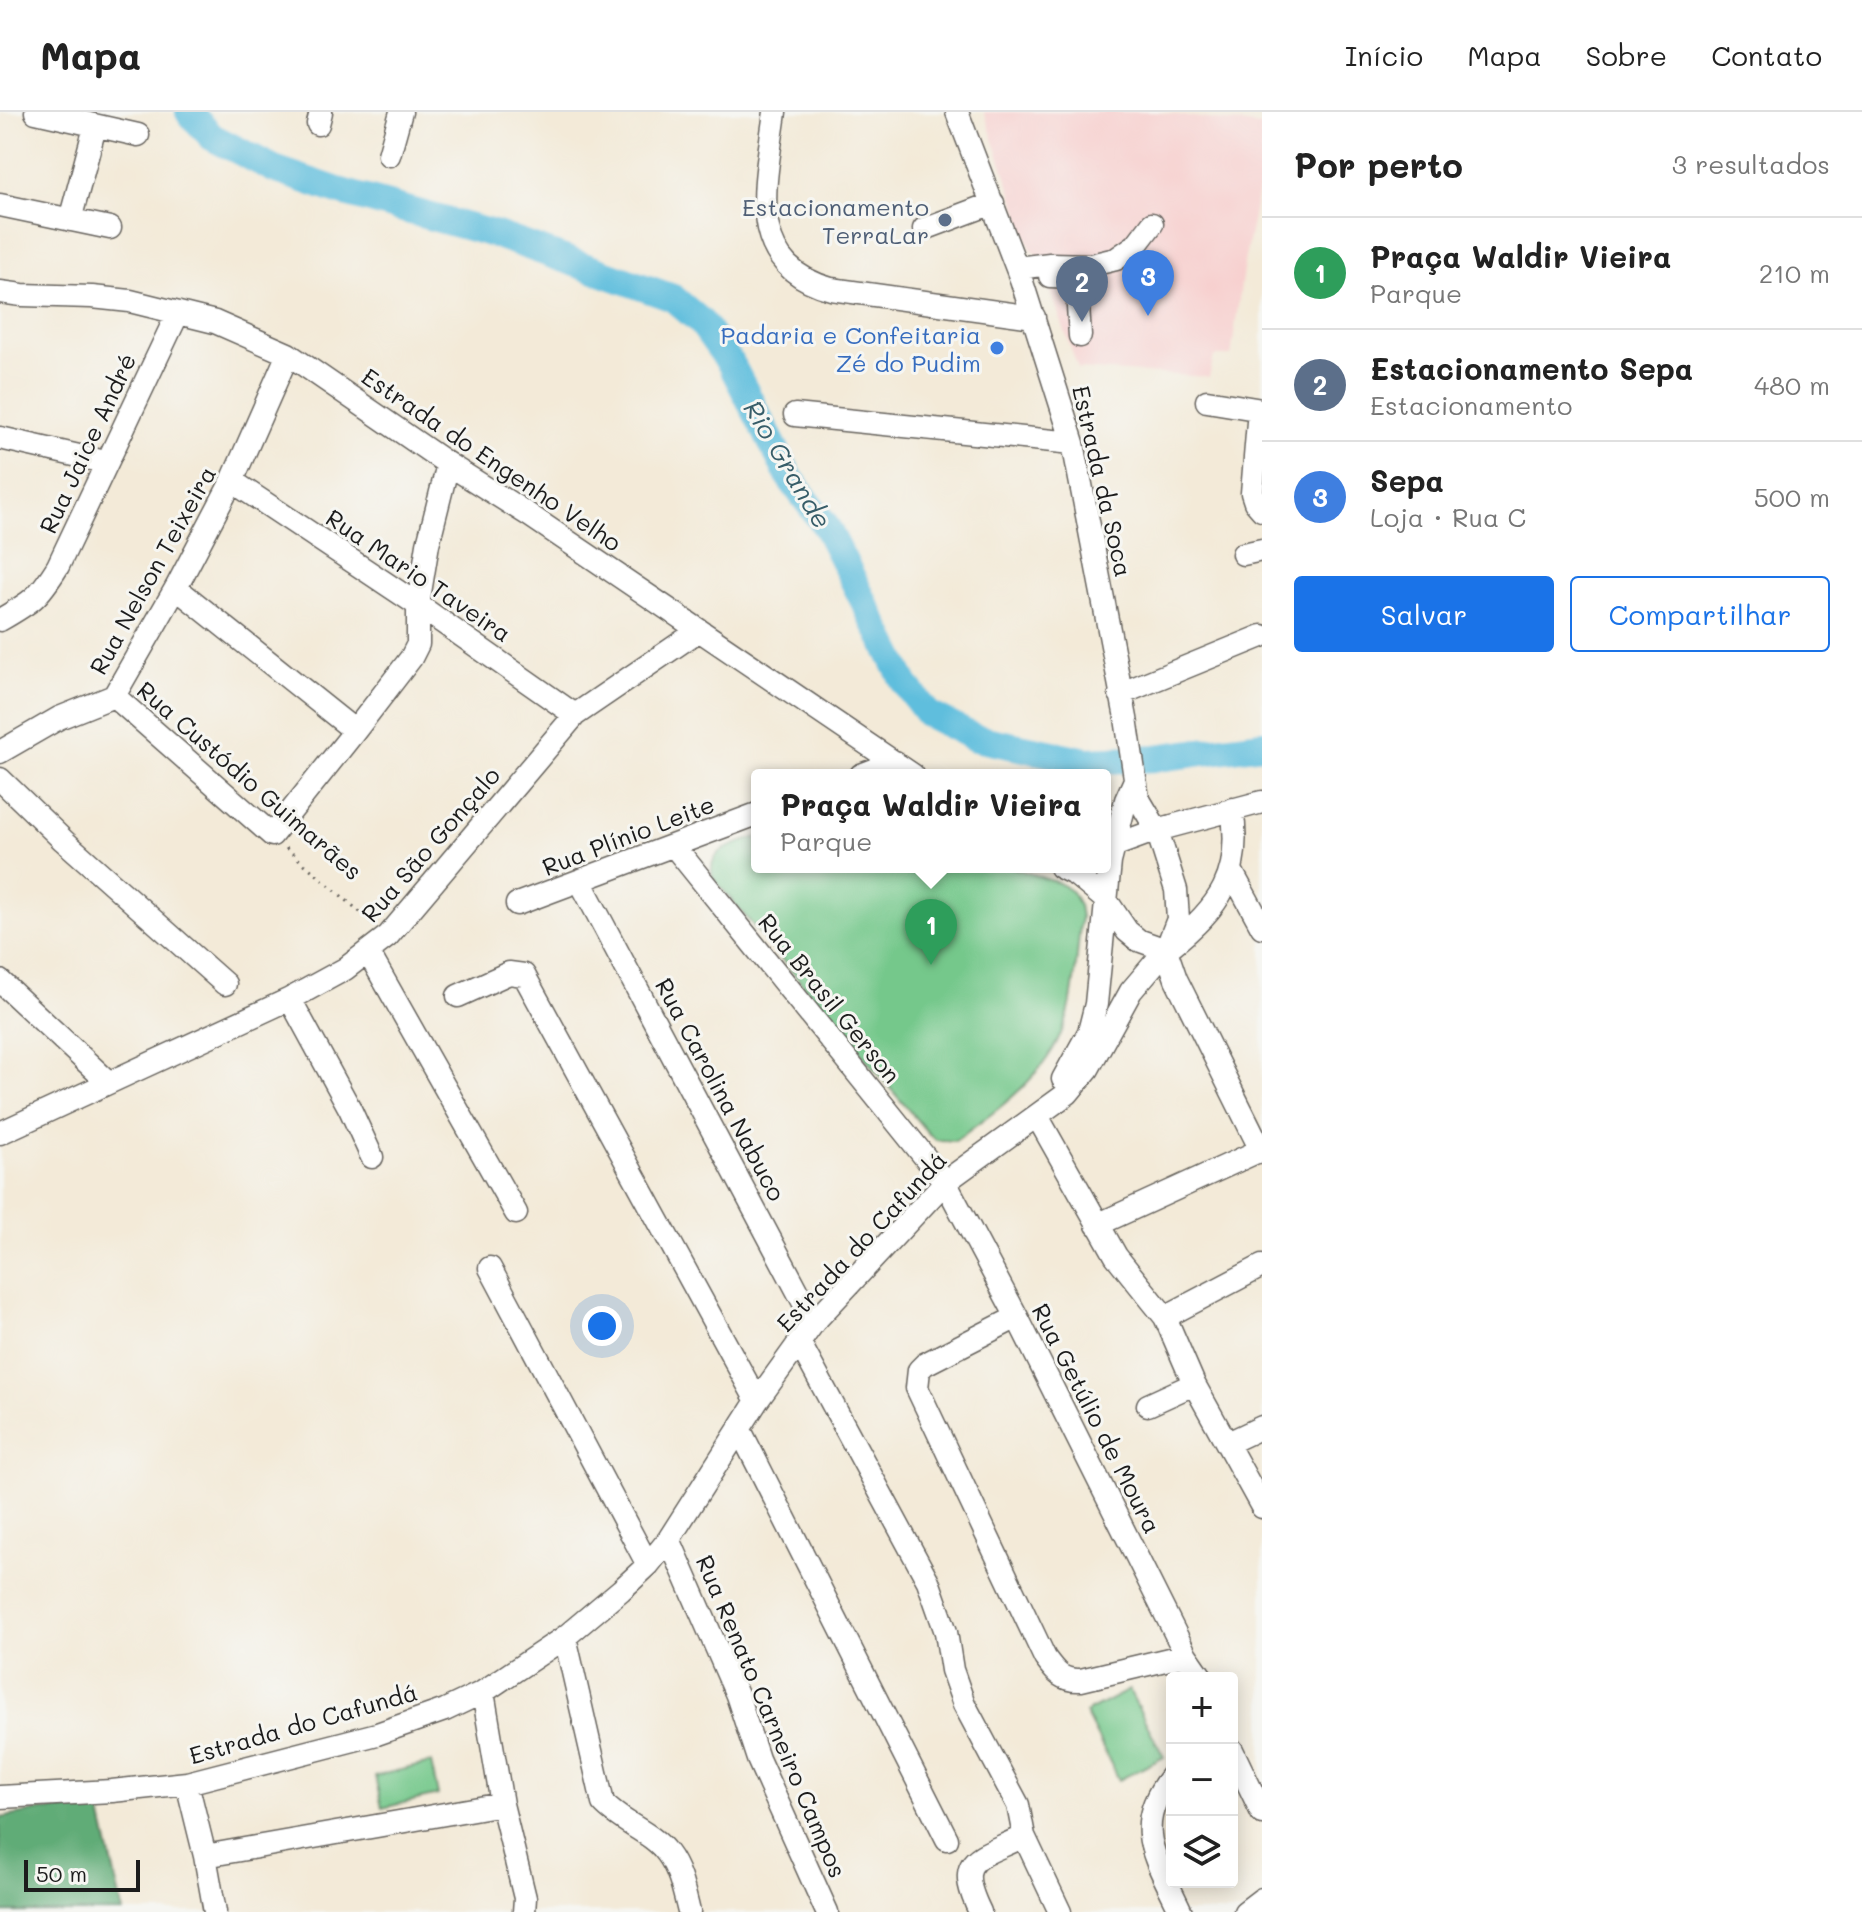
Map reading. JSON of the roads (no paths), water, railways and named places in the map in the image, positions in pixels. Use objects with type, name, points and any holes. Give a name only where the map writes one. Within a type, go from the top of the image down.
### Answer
[{"type":"street","points":[[36,112],[138,135]]},
{"type":"street","points":[[389,155],[401,112]]},
{"type":"street","points":[[775,112],[764,212],[774,249],[791,270],[809,283],[831,289],[1034,317]]},
{"type":"street","name":"Estrada da Soca","points":[[957,112],[1019,273],[1073,443],[1126,718],[1131,782],[1157,830]]},
{"type":"street","points":[[70,220],[95,127]]},
{"type":"street","points":[[924,229],[993,203]]},
{"type":"street","points":[[0,205],[110,228]]},
{"type":"street","points":[[1019,273],[1044,275],[1084,271],[1116,259],[1136,245],[1152,224]]},
{"type":"street","points":[[1080,336],[1084,271]]},
{"type":"street","name":"Estrada do Engenho Velho","points":[[0,292],[130,301],[215,322],[288,354],[904,768]]},
{"type":"street","name":"Rua Jaice André","points":[[4,613],[29,604],[43,590],[58,566],[178,313]]},
{"type":"street","name":"Rua Nelson Teixeira","points":[[0,752],[59,718],[114,696],[232,481],[288,354]]},
{"type":"street","points":[[1207,401],[1261,410],[1252,493],[1262,510]]},
{"type":"street","points":[[795,415],[1073,443]]},
{"type":"street","points":[[0,438],[105,462]]},
{"type":"street","points":[[176,588],[355,731],[411,658],[418,644],[418,605],[428,544],[448,464]]},
{"type":"street","name":"Rua Mario Taveira","points":[[232,481],[575,715]]},
{"type":"street","name":"Rua São Gonçalo","points":[[0,1133],[290,999],[345,969],[388,936],[575,715],[698,631]]},
{"type":"street","points":[[1120,694],[1262,636]]},
{"type":"street","name":"Rua Custódio Guimarães","points":[[114,696],[272,835],[355,731]]},
{"type":"street","points":[[0,779],[63,840],[225,984]]},
{"type":"street","points":[[1111,809],[1131,782]]},
{"type":"street","name":"Estrada da Soca","points":[[1111,846],[1131,782]]},
{"type":"street","points":[[1111,846],[1157,830],[1262,802]]},
{"type":"street","points":[[1232,809],[1235,856],[1262,927]]},
{"type":"street","name":"Rua Plínio Leite","points":[[517,904],[751,816]]},
{"type":"street","name":"Estrada do Cafundá","points":[[0,1797],[187,1783],[377,1734],[445,1710],[483,1692],[565,1637],[648,1565],[669,1539],[757,1401],[814,1322],[945,1182],[1068,1093],[1088,1069],[1131,991],[1166,950],[1175,932],[1178,907],[1176,890],[1157,830]]},
{"type":"street","name":"Rua Brasil Gerson","points":[[674,846],[945,1182]]},
{"type":"street","points":[[1072,873],[1106,900],[1127,931],[1138,940],[1166,950]]},
{"type":"street","name":"Estrada do Cafundá","points":[[1040,1113],[1075,1061],[1089,1032],[1099,985],[1109,873]]},
{"type":"street","name":"Rua Carolina Nabuco","points":[[580,881],[814,1322]]},
{"type":"street","points":[[1166,950],[1209,912],[1223,892],[1246,887]]},
{"type":"street","points":[[1097,1225],[1262,1151],[1176,979],[1166,950]]},
{"type":"street","points":[[368,952],[516,1213]]},
{"type":"street","points":[[458,996],[509,973],[524,975],[757,1401]]},
{"type":"street","points":[[0,981],[108,1082]]},
{"type":"street","points":[[290,999],[350,1109],[372,1157]]},
{"type":"street","points":[[1040,1113],[1097,1225],[1116,1256],[1165,1317],[1194,1384],[1262,1507]]},
{"type":"street","name":"Rua Getúlio de Moura","points":[[945,1182],[1017,1317],[1186,1655],[1198,1672]]},
{"type":"street","points":[[1165,1317],[1262,1266]]},
{"type":"street","points":[[490,1268],[648,1565]]},
{"type":"street","points":[[1017,1317],[925,1364],[919,1370],[917,1388],[1045,1658],[1058,1675],[1069,1681],[1186,1655]]},
{"type":"street","points":[[799,1342],[928,1581],[946,1632],[952,1670],[964,1704],[1018,1805],[1024,1836],[1060,1912]]},
{"type":"street","points":[[1148,1405],[1194,1384]]},
{"type":"street","points":[[1228,1443],[1262,1427]]},
{"type":"street","points":[[740,1430],[947,1839]]},
{"type":"street","name":"Rua Renato Carneiro Campos","points":[[669,1539],[737,1695],[758,1759],[827,1912]]},
{"type":"street","points":[[565,1637],[603,1803],[614,1815],[666,1851],[680,1875],[689,1912]]},
{"type":"street","points":[[483,1692],[502,1804],[525,1898],[524,1912]]},
{"type":"street","points":[[1238,1763],[1262,1813]]},
{"type":"street","points":[[1166,1782],[1150,1815],[1148,1833],[1150,1845],[1181,1912]]},
{"type":"street","points":[[187,1783],[215,1912]]},
{"type":"street","points":[[205,1856],[502,1804]]},
{"type":"street","points":[[980,1912],[967,1877],[969,1868],[976,1860],[1024,1836]]},
{"type":"street","points":[[1245,1912],[1262,1899]]},
{"type":"waterway","name":"Rio Grande","points":[[189,112],[212,137],[274,169],[338,191],[497,235],[673,298],[701,322],[731,364],[790,478],[827,528],[906,685],[928,714],[975,738],[1087,761],[1157,758],[1262,744]]},
{"type":"place","name":"Estacionamento TerraLar","points":[[945,220]]},
{"type":"place","name":"Sepa","points":[[1148,316]]},
{"type":"place","name":"Estacionamento Sepa","points":[[1082,322]]},
{"type":"place","name":"Padaria e Confeitaria Zé do Pudim","points":[[997,348]]},
{"type":"place","name":"Praça Waldir Vieira","points":[[931,965]]}]
